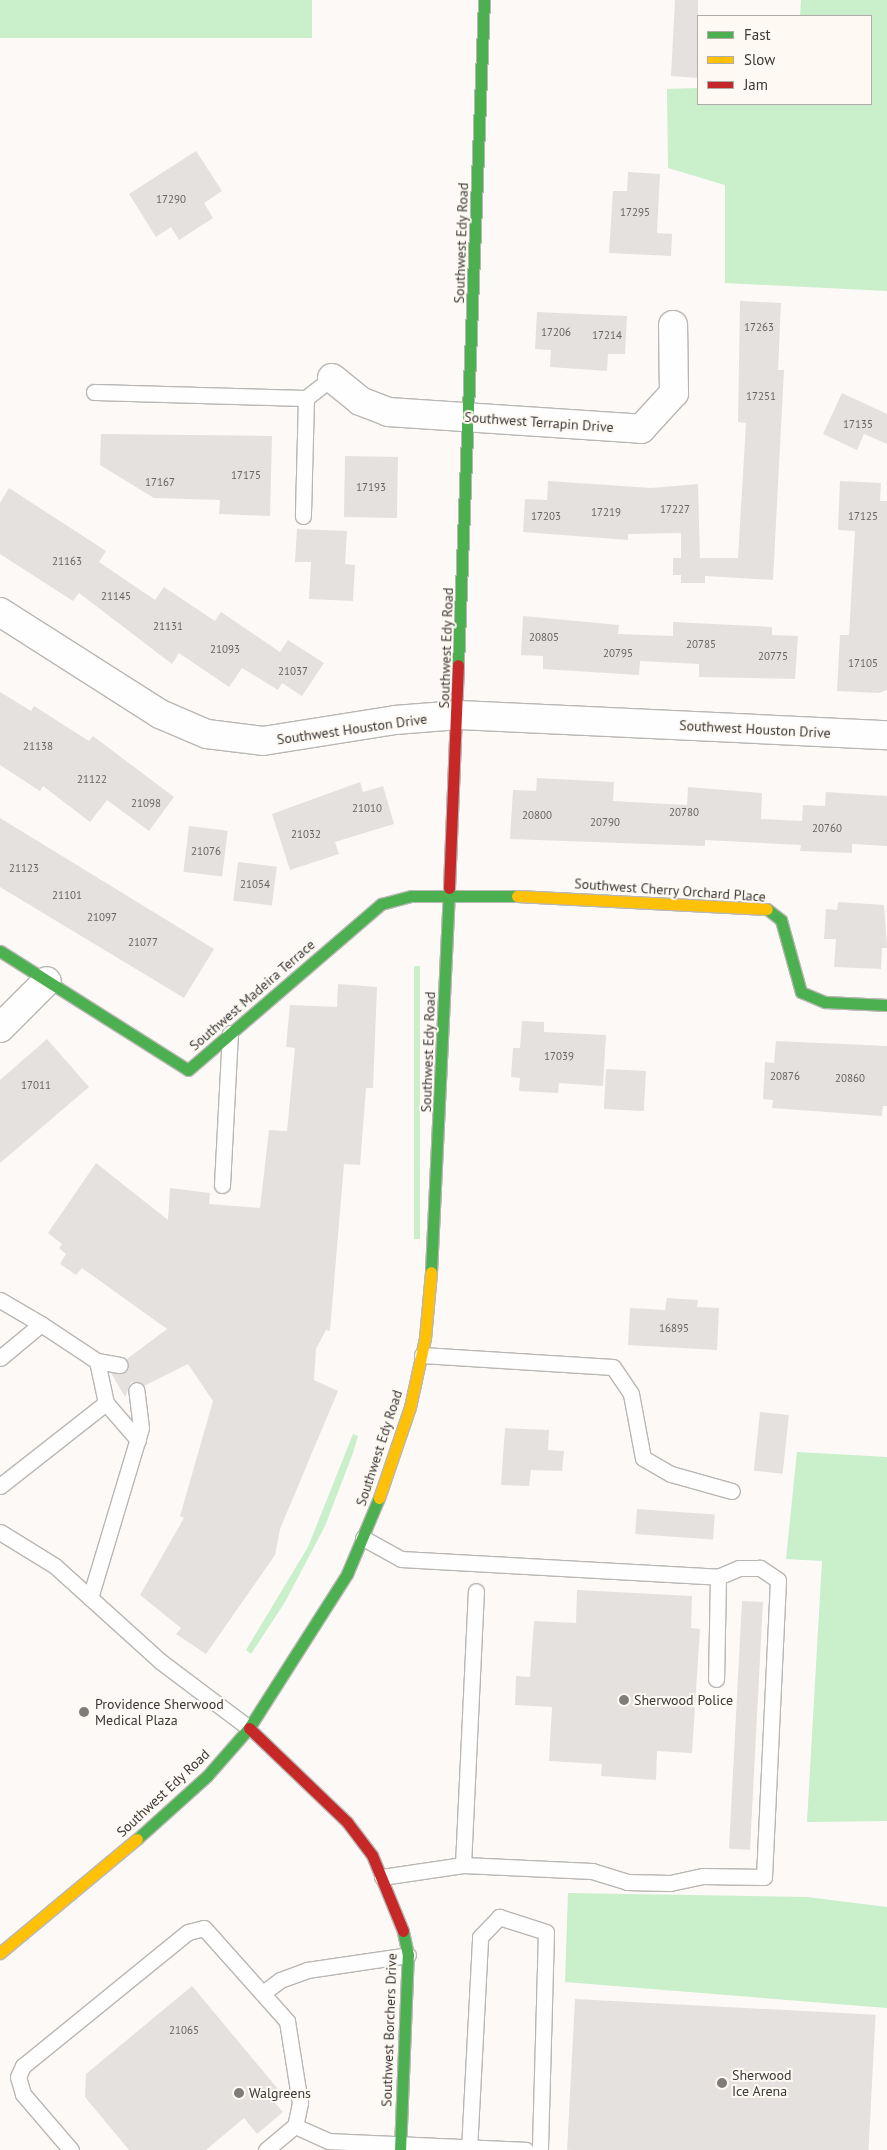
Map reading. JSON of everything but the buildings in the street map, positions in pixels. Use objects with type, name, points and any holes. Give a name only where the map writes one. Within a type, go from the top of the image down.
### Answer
[{"type":"main road","name":"Southwest Edy Road","points":[[0,1953],[155,1824],[207,1776],[249,1728],[329,1608],[363,1538],[400,1442],[422,1355],[433,1279],[451,897],[484,0]]},
{"type":"main road","name":"Southwest Cherry Orchard Place","points":[[451,897],[488,894],[769,909],[781,920],[801,992],[825,1002],[887,1005]]},
{"type":"main road","name":"Southwest Madeira Terrace","points":[[0,952],[188,1070],[382,904],[411,896],[451,897]]},
{"type":"main road","name":"Southwest Borchers Drive","points":[[249,1728],[347,1822],[382,1877],[399,1915],[408,1955],[400,2147]]},
{"type":"street","name":"Southwest Terrapin Drive","points":[[332,378],[360,401],[388,412],[641,429],[674,394],[673,325]]},
{"type":"street","name":"Southwest Houston Drive","points":[[0,612],[160,714],[207,734],[263,741],[395,720],[459,715],[887,735]]},
{"type":"street","points":[[0,1028],[47,981]]},
{"type":"lane","points":[[94,392],[306,398],[332,378]]},
{"type":"lane","points":[[303,516],[306,398]]},
{"type":"lane","points":[[222,1185],[230,1033]]},
{"type":"lane","points":[[0,1300],[41,1324],[97,1361],[120,1365]]},
{"type":"lane","points":[[0,1358],[41,1324]]},
{"type":"lane","points":[[422,1355],[613,1367],[631,1394],[643,1458],[671,1474],[732,1491]]},
{"type":"lane","points":[[97,1361],[106,1403],[138,1440]]},
{"type":"lane","points":[[90,1598],[141,1428],[136,1390]]},
{"type":"lane","points":[[0,1486],[106,1403]]},
{"type":"lane","points":[[0,1532],[55,1566],[160,1661],[249,1728]]},
{"type":"lane","points":[[363,1538],[401,1559],[718,1577],[739,1568],[760,1568],[778,1580],[764,1877],[703,1876],[670,1883],[627,1882],[592,1871],[463,1865],[382,1877]]},
{"type":"lane","points":[[716,1679],[718,1577]]},
{"type":"lane","points":[[463,1865],[476,1591]]},
{"type":"lane","points":[[469,2148],[480,1937],[500,1917],[546,1932],[540,2150]]},
{"type":"lane","points":[[71,2150],[23,2094],[18,2078],[24,2066],[181,1938],[204,1928],[287,2020],[300,2103],[295,2126],[266,2150]]},
{"type":"lane","points":[[263,1993],[280,1980],[307,1970],[408,1955]]},
{"type":"lane","points":[[295,2126],[329,2141],[400,2147],[526,2150]]},
{"type":"green space","points":[[0,0],[312,0],[312,38],[0,38]]},
{"type":"green space","points":[[801,0],[887,0],[887,291],[725,283],[725,185],[668,168],[667,89],[697,88],[697,105],[872,105],[872,15],[800,15]]},
{"type":"green space","points":[[414,966],[420,966],[420,1239],[414,1239]]},
{"type":"green space","points":[[353,1434],[358,1436],[353,1453],[325,1526],[285,1602],[251,1654],[246,1650],[308,1547]]},
{"type":"green space","points":[[797,1452],[887,1457],[887,1821],[807,1822],[822,1561],[786,1559]]},
{"type":"green space","points":[[568,1893],[807,1897],[887,1907],[887,2008],[565,1982]]},
{"type":"traffic: fast","points":[[458,665],[484,0]]},
{"type":"traffic: fast","points":[[431,1272],[449,888]]},
{"type":"traffic: fast","points":[[0,951],[188,1070],[381,904],[411,896],[517,896]]},
{"type":"traffic: fast","points":[[767,909],[781,920],[801,992],[825,1002],[887,1005]]},
{"type":"traffic: fast","points":[[137,1839],[207,1776],[249,1728],[347,1574],[379,1498]]},
{"type":"traffic: fast","points":[[400,2150],[408,1955],[403,1931]]},
{"type":"traffic: slow","points":[[517,896],[767,909]]},
{"type":"traffic: slow","points":[[379,1498],[410,1407],[425,1338],[431,1272]]},
{"type":"traffic: slow","points":[[0,1953],[137,1839]]},
{"type":"traffic: jam","points":[[449,888],[458,665]]},
{"type":"traffic: jam","points":[[249,1728],[347,1822],[372,1855],[403,1931]]},
{"type":"place","name":"Sherwood Police","points":[[624,1700]]},
{"type":"place","name":"Providence Sherwood Medical Plaza","points":[[84,1712]]},
{"type":"place","name":"Sherwood Ice Arena","points":[[722,2083]]},
{"type":"place","name":"Walgreens","points":[[239,2093]]}]
